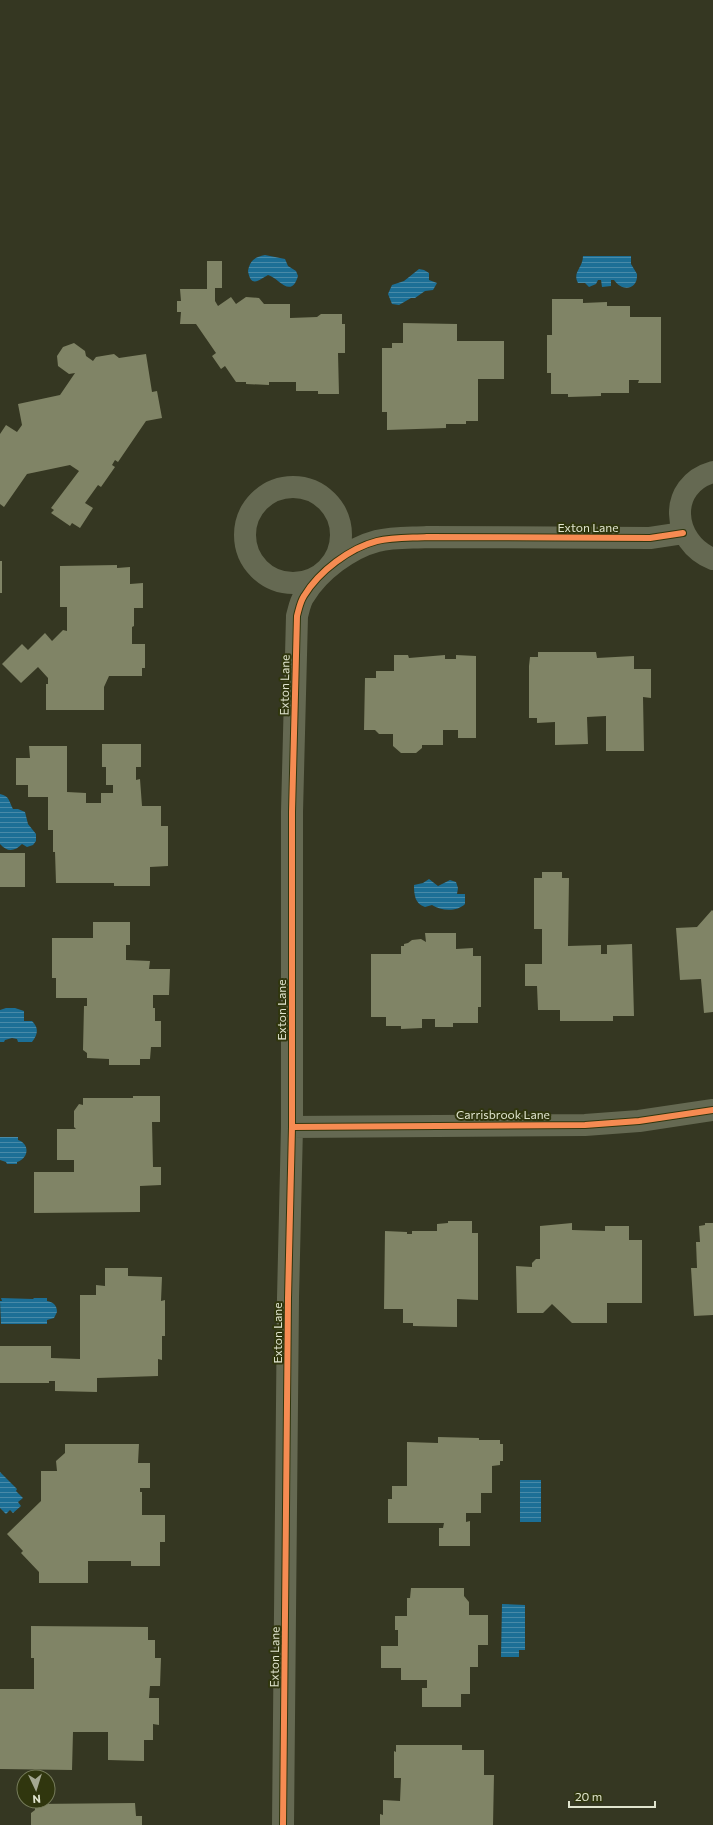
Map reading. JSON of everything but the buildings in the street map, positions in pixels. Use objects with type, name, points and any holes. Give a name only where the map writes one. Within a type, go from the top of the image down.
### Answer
[{"type":"street","points":[[713,472],[698,478],[689,488],[683,498],[680,517],[683,533],[689,542],[697,550],[713,559]]},
{"type":"street","points":[[287,488],[309,490],[324,498],[335,513],[341,532],[337,554],[327,570],[306,582],[289,583],[272,578],[258,568],[248,553],[245,532],[249,516],[258,502],[270,493],[287,488]]},
{"type":"street","name":"Exton Lane","points":[[283,1825],[288,1298],[292,1127],[292,812],[296,616],[305,593],[327,570],[347,554],[377,541],[392,538],[427,537],[650,538],[683,533]]},
{"type":"street","name":"Carrisbrook Lane","points":[[292,1127],[586,1125],[639,1121],[713,1110]]},
{"type":"water","points":[[265,255],[285,259],[288,266],[296,271],[298,276],[292,286],[288,287],[268,275],[256,281],[251,280],[248,271],[250,264],[256,258]]},
{"type":"water","points":[[583,256],[631,256],[631,264],[637,274],[637,279],[629,288],[625,288],[617,284],[614,280],[611,280],[611,286],[602,287],[601,280],[598,280],[596,284],[589,287],[585,283],[578,283],[576,276],[583,260]]},
{"type":"water","points":[[419,269],[429,273],[429,280],[437,283],[433,290],[425,291],[415,298],[411,298],[399,305],[392,304],[388,294],[392,285],[404,281]]},
{"type":"water","points":[[0,794],[6,796],[13,809],[18,809],[25,812],[28,824],[36,834],[36,841],[33,845],[27,847],[22,844],[17,848],[9,850],[0,844]]},
{"type":"water","points":[[429,879],[438,886],[450,880],[456,882],[458,888],[457,894],[465,894],[465,904],[462,907],[449,910],[432,905],[425,907],[419,904],[414,892],[414,885],[423,883]]},
{"type":"water","points":[[15,1008],[24,1011],[24,1021],[32,1021],[36,1026],[36,1036],[32,1042],[18,1042],[17,1039],[12,1038],[5,1040],[4,1042],[0,1042],[0,1010]]},
{"type":"water","points":[[0,1137],[18,1137],[18,1140],[25,1145],[26,1154],[17,1162],[17,1164],[7,1164],[6,1162],[0,1160]]},
{"type":"water","points":[[1,1298],[47,1298],[47,1301],[53,1303],[57,1312],[54,1318],[47,1320],[47,1324],[1,1324]]},
{"type":"water","points":[[0,1472],[17,1489],[16,1491],[23,1498],[18,1502],[21,1506],[13,1513],[10,1510],[6,1514],[0,1508]]},
{"type":"water","points":[[520,1480],[541,1480],[541,1522],[520,1522]]},
{"type":"water","points":[[502,1604],[525,1605],[525,1650],[519,1650],[519,1657],[501,1657]]},
{"type":"cycle path","points":[[283,1825],[288,1298],[292,1127],[292,812],[297,616],[300,606],[310,587],[327,569],[356,549],[377,541],[396,538],[427,537],[650,538],[683,533]]},
{"type":"cycle path","points":[[292,1127],[585,1125],[639,1121],[713,1110]]}]
